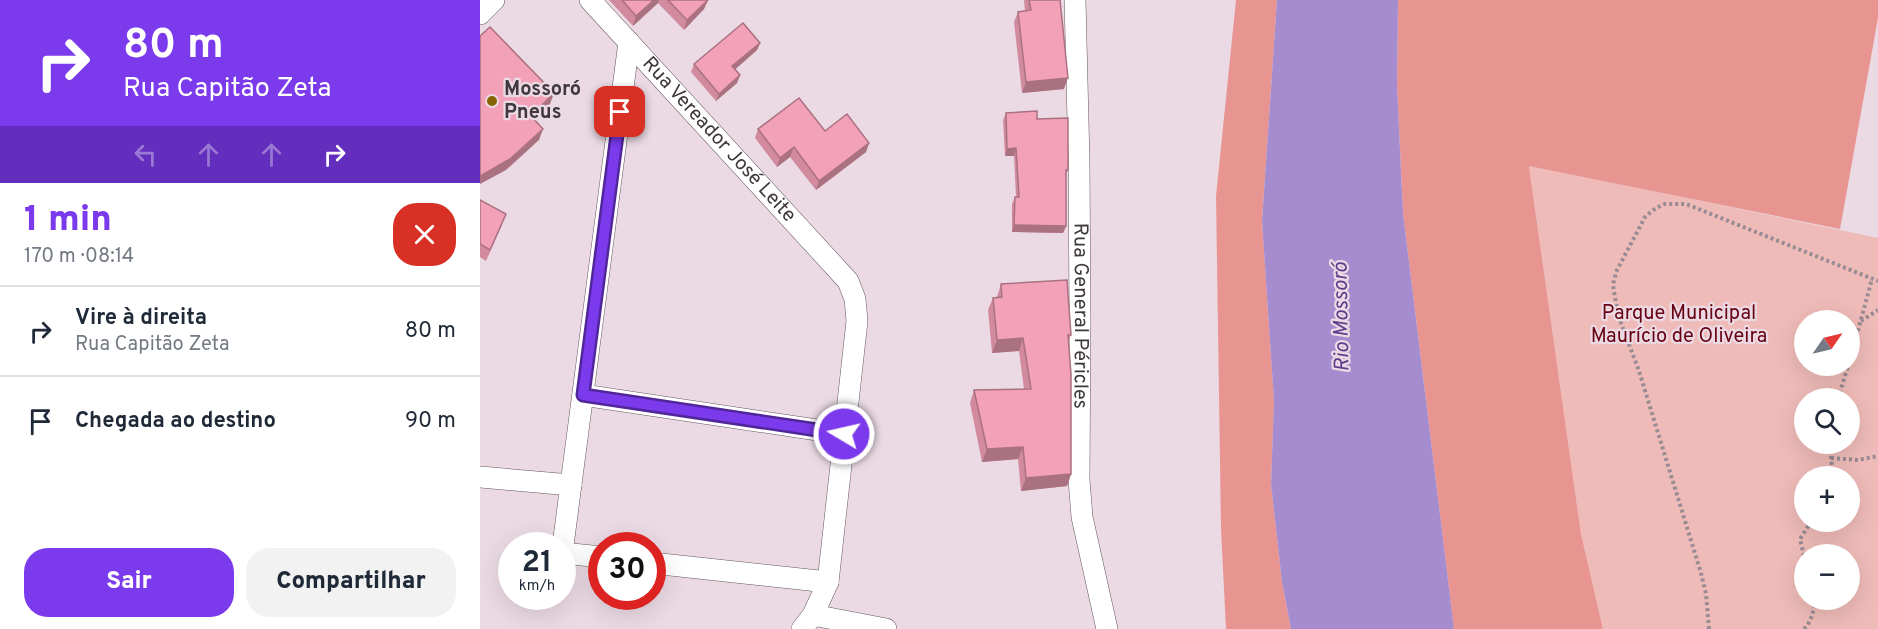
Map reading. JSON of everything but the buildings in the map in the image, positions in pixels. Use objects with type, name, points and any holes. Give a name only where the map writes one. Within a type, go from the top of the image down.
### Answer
[{"type":"street","points":[[480,14],[494,0]]},
{"type":"street","name":"Rua Vereador José Leite","points":[[590,0],[848,281],[855,299],[856,321],[844,434]]},
{"type":"street","name":"Rua General Péricles","points":[[1075,0],[1079,195],[1079,480],[1091,561],[1107,629]]},
{"type":"street","points":[[565,532],[629,42]]},
{"type":"street","points":[[583,395],[844,434],[828,582],[808,622],[886,629]]},
{"type":"street","points":[[480,477],[571,485]]},
{"type":"street","points":[[666,565],[828,582]]},
{"type":"path","points":[[1709,629],[1706,594],[1695,551],[1639,372],[1618,315],[1613,285],[1616,272],[1645,217],[1656,208],[1676,203],[1686,204],[1878,281]]},
{"type":"path","points":[[1860,322],[1872,279]]},
{"type":"path","points":[[1860,322],[1878,310]]},
{"type":"path","points":[[1831,454],[1831,466]]},
{"type":"path","points":[[1831,458],[1858,460],[1878,456]]},
{"type":"path","points":[[1804,629],[1814,610]]},
{"type":"green space","name":"Parque Municipal Maurício de Oliveira","points":[[1529,165],[1878,238],[1878,629],[1603,629],[1581,534]]},
{"type":"shaded area","points":[[1236,0],[1277,0],[1262,221],[1274,401],[1271,484],[1282,582],[1291,629],[1226,629],[1221,529],[1216,196]]},
{"type":"shaded area","points":[[1398,0],[1878,0],[1878,18],[1840,229],[1529,166],[1581,534],[1603,629],[1454,629],[1403,213],[1397,86]]},
{"type":"water","name":"Rio Mossoró","points":[[1277,0],[1398,0],[1397,86],[1403,213],[1454,629],[1291,629],[1282,582],[1271,484],[1274,401],[1262,221]]},
{"type":"place","name":"Mossoró Pneus","points":[[492,101]]},
{"type":"route","points":[[620,112],[583,395],[844,434]]}]
